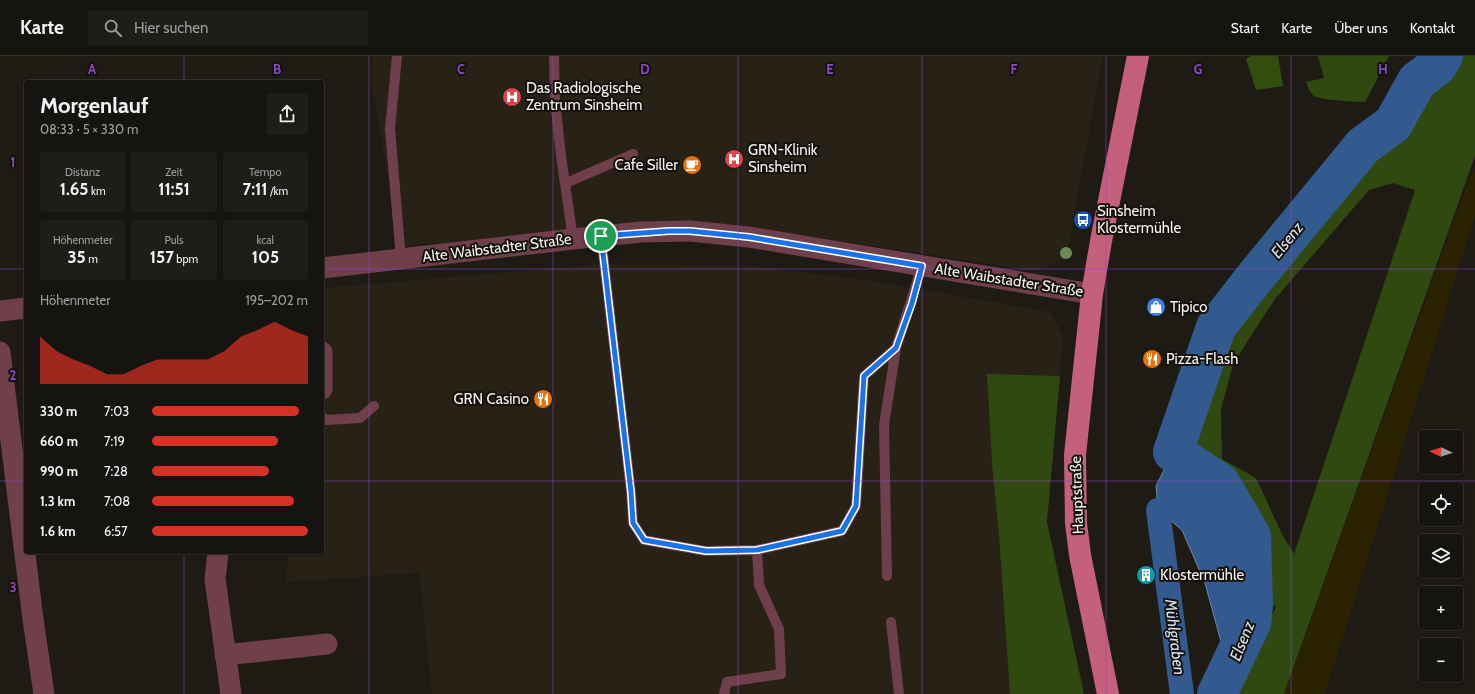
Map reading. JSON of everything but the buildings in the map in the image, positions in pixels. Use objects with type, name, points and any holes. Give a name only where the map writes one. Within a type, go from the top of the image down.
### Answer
[{"type":"main road","name":"Hauptstraße","points":[[1108,694],[1080,555],[1076,523],[1075,455],[1092,294],[1101,241],[1138,56]]},
{"type":"street","name":"Alte Waibstadter Straße","points":[[324,268],[601,236],[669,231],[712,233],[749,237],[1092,294]]},
{"type":"street","points":[[0,311],[24,308]]},
{"type":"street","points":[[0,352],[24,546]]},
{"type":"street","points":[[25,554],[44,694]]},
{"type":"street","points":[[218,554],[215,579],[231,694]]},
{"type":"street","points":[[225,655],[327,644]]},
{"type":"lane","name":"Alte Waibstadter Straße","points":[[398,56],[390,129],[401,259]]},
{"type":"lane","points":[[554,56],[555,100],[561,156],[573,239]]},
{"type":"lane","points":[[566,183],[633,154]]},
{"type":"lane","points":[[601,236],[631,492],[633,523],[644,540],[706,551],[757,550],[842,531],[856,506],[864,376],[896,348]]},
{"type":"lane","points":[[887,576],[884,425],[896,348],[912,303],[922,266]]},
{"type":"lane","points":[[324,418],[326,420],[360,418],[374,406]]},
{"type":"lane","points":[[724,694],[727,682],[781,674],[779,629],[759,585],[757,550]]},
{"type":"lane","points":[[891,622],[899,694]]},
{"type":"shaded area","name":"GRN-Klinik Sinsheim","points":[[373,56],[1103,56],[1066,258],[1035,271],[731,224],[400,246],[371,81]]},
{"type":"shaded area","points":[[604,264],[751,266],[872,281],[1051,312],[1063,336],[1047,522],[1084,694],[432,694],[419,573],[285,582],[289,554],[324,554],[324,288]]},
{"type":"green space","points":[[1251,56],[1278,56],[1283,86],[1256,90],[1246,59]]},
{"type":"green space","points":[[1318,56],[1389,56],[1365,102],[1331,100],[1312,95],[1306,82],[1324,78]]},
{"type":"green space","points":[[1422,56],[1475,56],[1475,156],[1284,694],[1237,694],[1276,606],[1253,606],[1251,536],[1220,483],[1171,448],[1184,386],[1212,322],[1247,262],[1354,143]],"holes":[[[1393,183],[1415,190],[1294,554],[1282,534],[1256,478],[1222,459],[1221,409],[1233,365],[1275,299],[1369,190]]]},
{"type":"green space","points":[[987,374],[1060,376],[1047,522],[1084,694],[1010,694],[999,535],[992,463]]},
{"type":"sand","points":[[1472,171],[1475,173],[1475,216],[1325,694],[1284,694]]},
{"type":"water","points":[[1173,452],[1220,483],[1251,536],[1253,606],[1251,623],[1229,671],[1205,583],[1182,530],[1158,510],[1156,486]]},
{"type":"waterway","name":"Elsenz","points":[[1217,694],[1251,623],[1253,606],[1251,536],[1220,483],[1173,452],[1216,327],[1363,146],[1393,124],[1417,81],[1437,66],[1443,56]]},
{"type":"waterway","name":"Mühlgraben","points":[[1158,510],[1182,694]]},
{"type":"place","name":"Das Radiologische Zentrum Sinsheim","points":[[512,97]]},
{"type":"place","name":"GRN-Klinik Sinsheim","points":[[734,159]]},
{"type":"place","name":"Cafe Siller","points":[[692,165]]},
{"type":"place","name":"Sinsheim Klostermühle","points":[[1083,220]]},
{"type":"place","name":"Tipico","points":[[1156,307]]},
{"type":"place","name":"Pizza-Flash","points":[[1152,359]]},
{"type":"place","name":"GRN Casino","points":[[543,399]]},
{"type":"place","name":"Klostermühle","points":[[1146,575]]},
{"type":"route","points":[[669,231],[712,233],[749,237],[922,266],[912,303],[896,348],[864,376],[856,506],[842,531],[757,550],[706,551],[644,540],[633,523],[631,492],[601,236],[669,231]]}]
